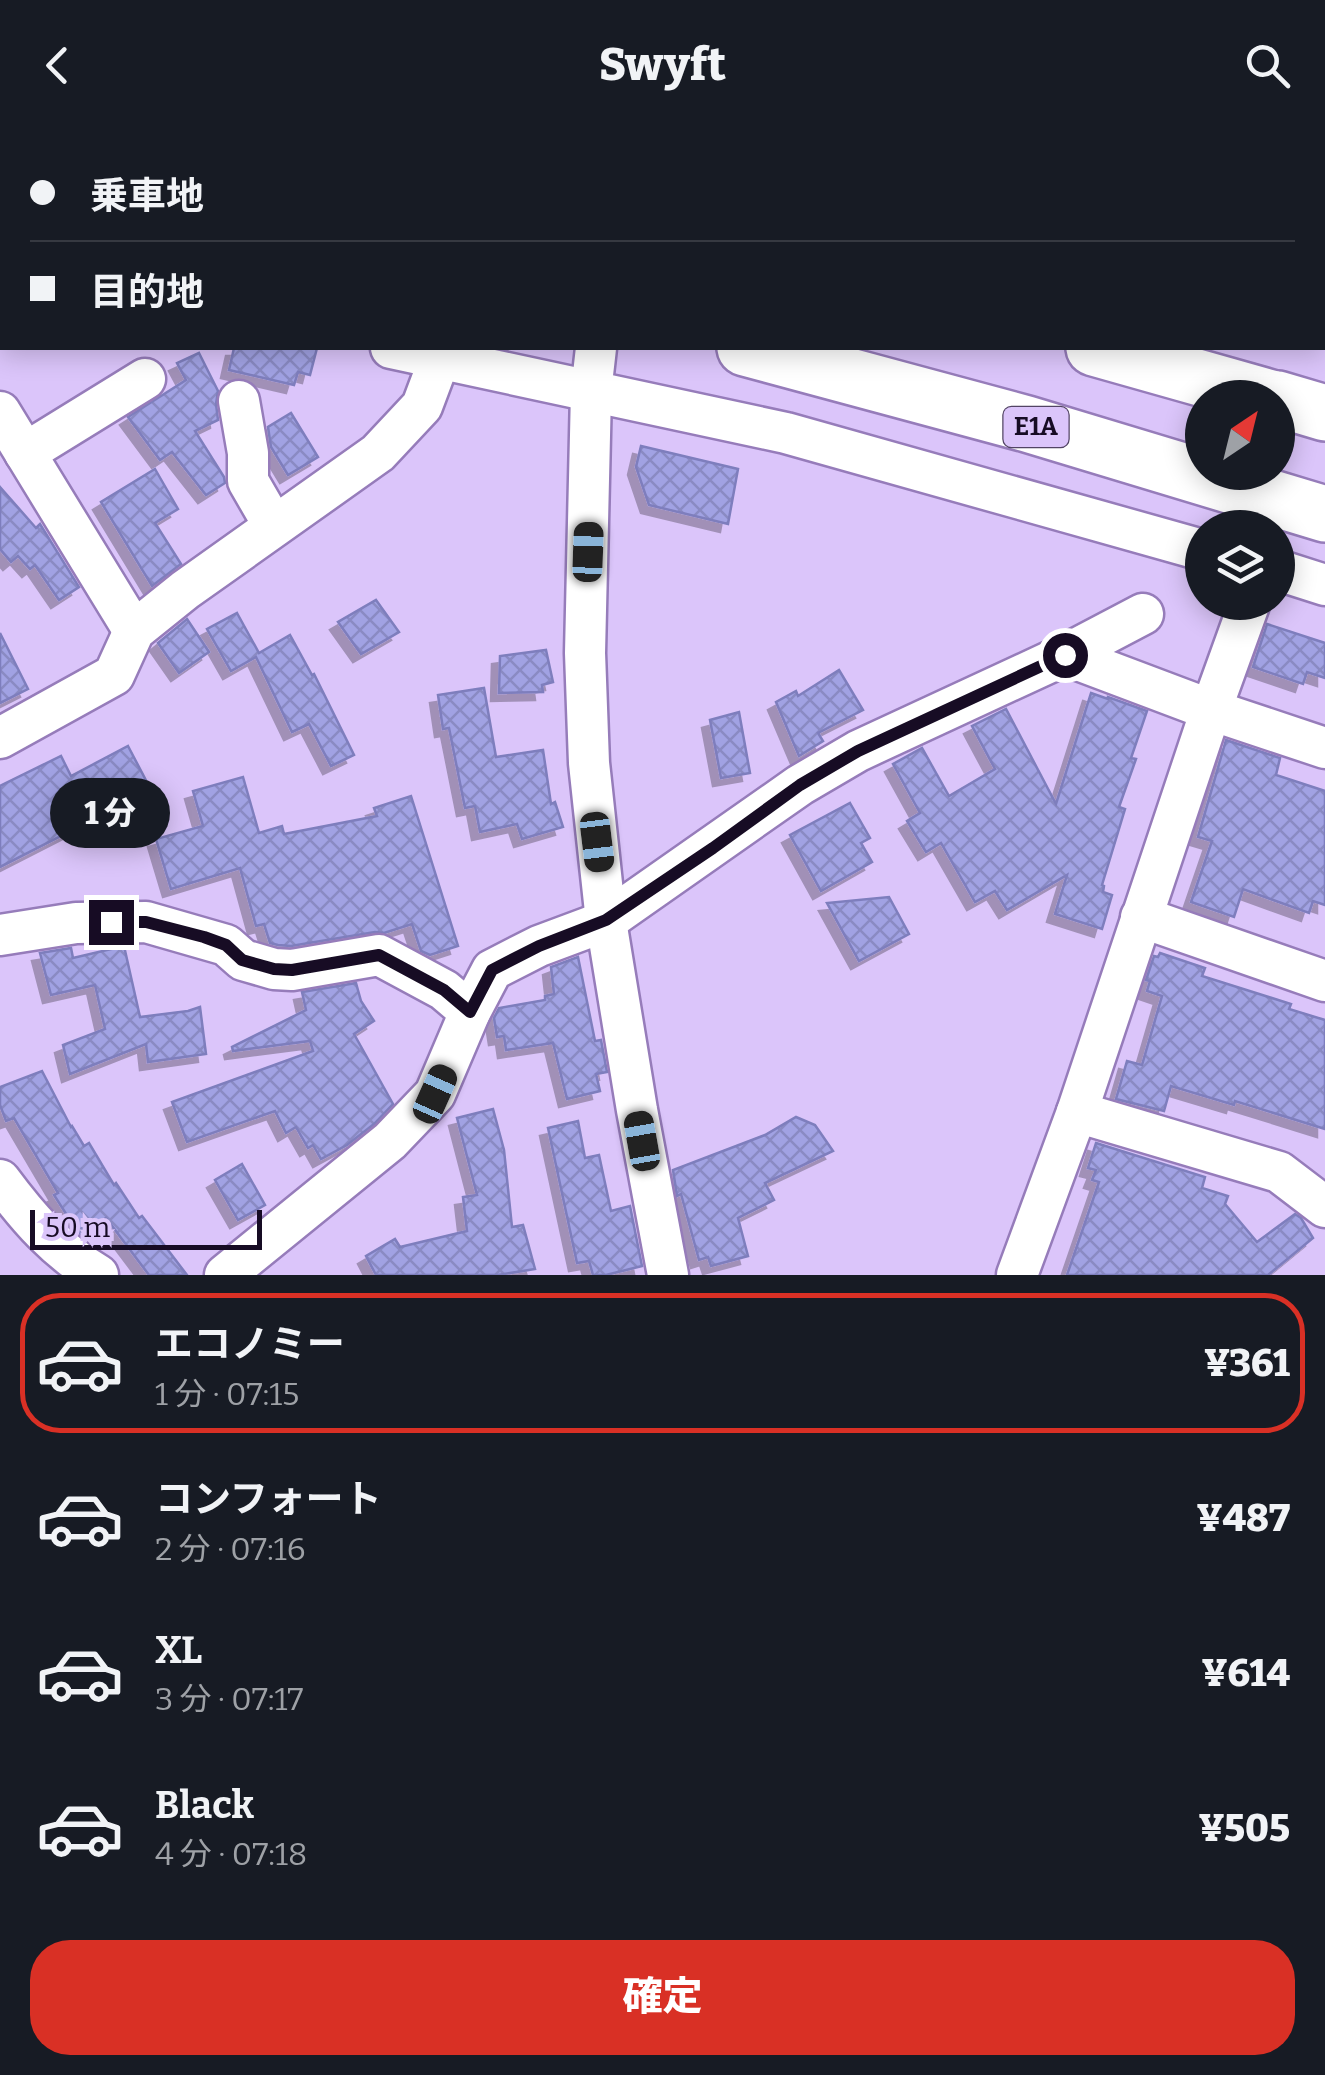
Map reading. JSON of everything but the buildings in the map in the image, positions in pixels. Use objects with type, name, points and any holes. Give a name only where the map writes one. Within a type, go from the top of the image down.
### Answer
[{"type":"highway","name":"E1A","points":[[752,350],[1027,424],[1325,514]]},
{"type":"highway","points":[[1101,350],[1209,380]]},
{"type":"highway","points":[[1295,404],[1325,413]]},
{"type":"street","points":[[402,350],[786,433],[1185,545]]},
{"type":"street","points":[[596,350],[591,392],[588,745],[606,920],[636,1110],[668,1275]]},
{"type":"street","points":[[0,738],[114,675],[134,632],[184,590],[378,453],[422,406],[440,358]]},
{"type":"street","points":[[25,454],[145,379]]},
{"type":"street","points":[[238,401],[248,453],[248,481],[274,526]]},
{"type":"street","points":[[0,412],[134,632]]},
{"type":"street","points":[[1295,575],[1325,585]]},
{"type":"street","points":[[225,1275],[390,1141],[435,1094],[492,970],[539,946],[606,920],[800,785],[858,751],[1065,655],[1143,614]]},
{"type":"street","points":[[1017,1275],[1244,620]]},
{"type":"street","points":[[1065,655],[1325,748]]},
{"type":"street","points":[[1141,917],[1325,981]]},
{"type":"street","points":[[0,935],[76,923],[146,922],[226,945],[242,960],[274,969],[292,970],[379,955],[444,990],[470,1012]]},
{"type":"street","points":[[1076,1112],[1279,1172],[1325,1206]]},
{"type":"street","points":[[0,1180],[27,1216],[71,1259],[98,1275]]},
{"type":"route","points":[[111,922],[146,922],[204,937],[226,945],[242,960],[274,969],[292,970],[379,955],[444,990],[470,1012],[492,970],[539,946],[606,920],[800,785],[858,751],[1065,655]]}]
